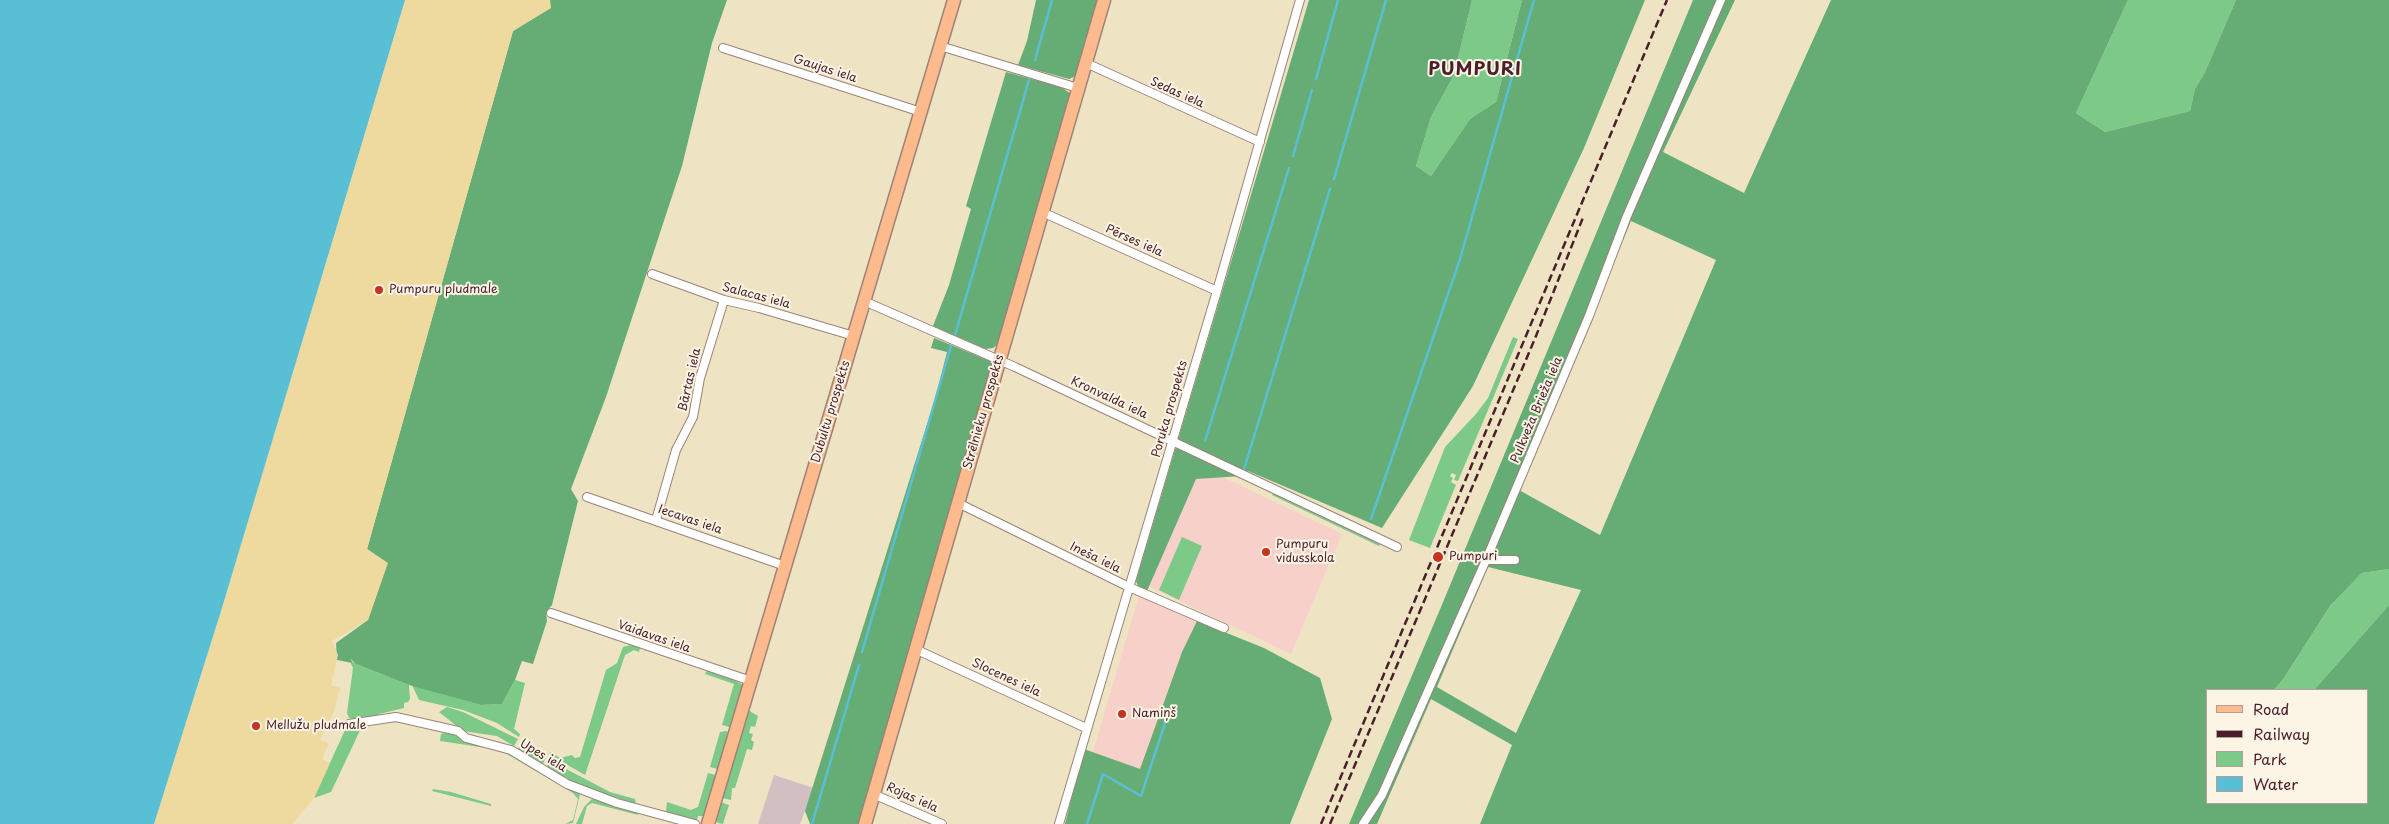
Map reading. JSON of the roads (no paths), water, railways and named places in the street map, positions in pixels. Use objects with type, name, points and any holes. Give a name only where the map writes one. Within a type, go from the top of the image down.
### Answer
[{"type":"main road","name":"Dubultu prospekts","points":[[708,824],[954,0]]},
{"type":"main road","name":"Strēlnieku prospekts","points":[[865,824],[1104,0]]},
{"type":"street","name":"Poruka prospekts","points":[[1059,824],[1217,291],[1300,0]]},
{"type":"street","name":"Pulkveža Brieža iela","points":[[1363,824],[1382,795],[1486,560],[1589,316],[1631,207],[1721,0]]},
{"type":"street","points":[[940,46],[1078,88]]},
{"type":"street","name":"Gaujas iela","points":[[723,48],[921,112]]},
{"type":"street","name":"Sedas iela","points":[[1086,63],[1260,142]]},
{"type":"street","name":"Pērses iela","points":[[1042,212],[1217,291]]},
{"type":"street","name":"Salacas iela","points":[[652,274],[724,300],[759,308],[854,336]]},
{"type":"street","name":"Bārtas iela","points":[[656,520],[676,450],[693,417],[700,378],[724,300]]},
{"type":"street","name":"Kronvalda iela","points":[[864,301],[999,360],[1173,440],[1397,547]]},
{"type":"street","name":"Iecavas iela","points":[[587,497],[785,566]]},
{"type":"street","name":"Ineša iela","points":[[958,503],[1129,587],[1224,628]]},
{"type":"street","points":[[1486,560],[1515,560]]},
{"type":"street","name":"Vaidavas iela","points":[[551,613],[751,682]]},
{"type":"street","name":"Slocenes iela","points":[[915,649],[1086,728]]},
{"type":"street","name":"Upes iela","points":[[349,724],[396,717],[458,731],[466,738],[511,750],[566,784],[617,803],[696,824]]},
{"type":"street","name":"Rojas iela","points":[[873,794],[942,824]]},
{"type":"water","points":[[0,0],[405,0],[221,611],[154,824],[0,824]]},
{"type":"waterway","points":[[1035,60],[1052,0]]},
{"type":"waterway","points":[[1316,79],[1338,0]]},
{"type":"waterway","points":[[1334,179],[1386,0]]},
{"type":"waterway","points":[[1371,519],[1460,259],[1534,0]]},
{"type":"waterway","points":[[955,335],[1029,80]]},
{"type":"waterway","points":[[1293,156],[1312,90]]},
{"type":"waterway","points":[[1205,441],[1289,168]]},
{"type":"waterway","points":[[1244,469],[1330,189]]},
{"type":"waterway","points":[[862,652],[951,346]]},
{"type":"waterway","points":[[812,824],[859,665]]},
{"type":"waterway","points":[[1087,824],[1103,774],[1141,796],[1169,711]]},
{"type":"railway","points":[[1321,824],[1667,0]]},
{"type":"railway","points":[[1330,824],[1536,336],[1584,215]]},
{"type":"place","name":"Pumpuru pludmale","points":[[379,290]]},
{"type":"place","name":"Pumpuru vidusskola","points":[[1266,552]]},
{"type":"place","name":"Pumpuri","points":[[1438,557]]},
{"type":"place","name":"Namiņš","points":[[1122,714]]},
{"type":"place","name":"Mellužu pludmale","points":[[256,726]]},
{"type":"district","name":"PUMPURI","points":[[1475,70]]}]
